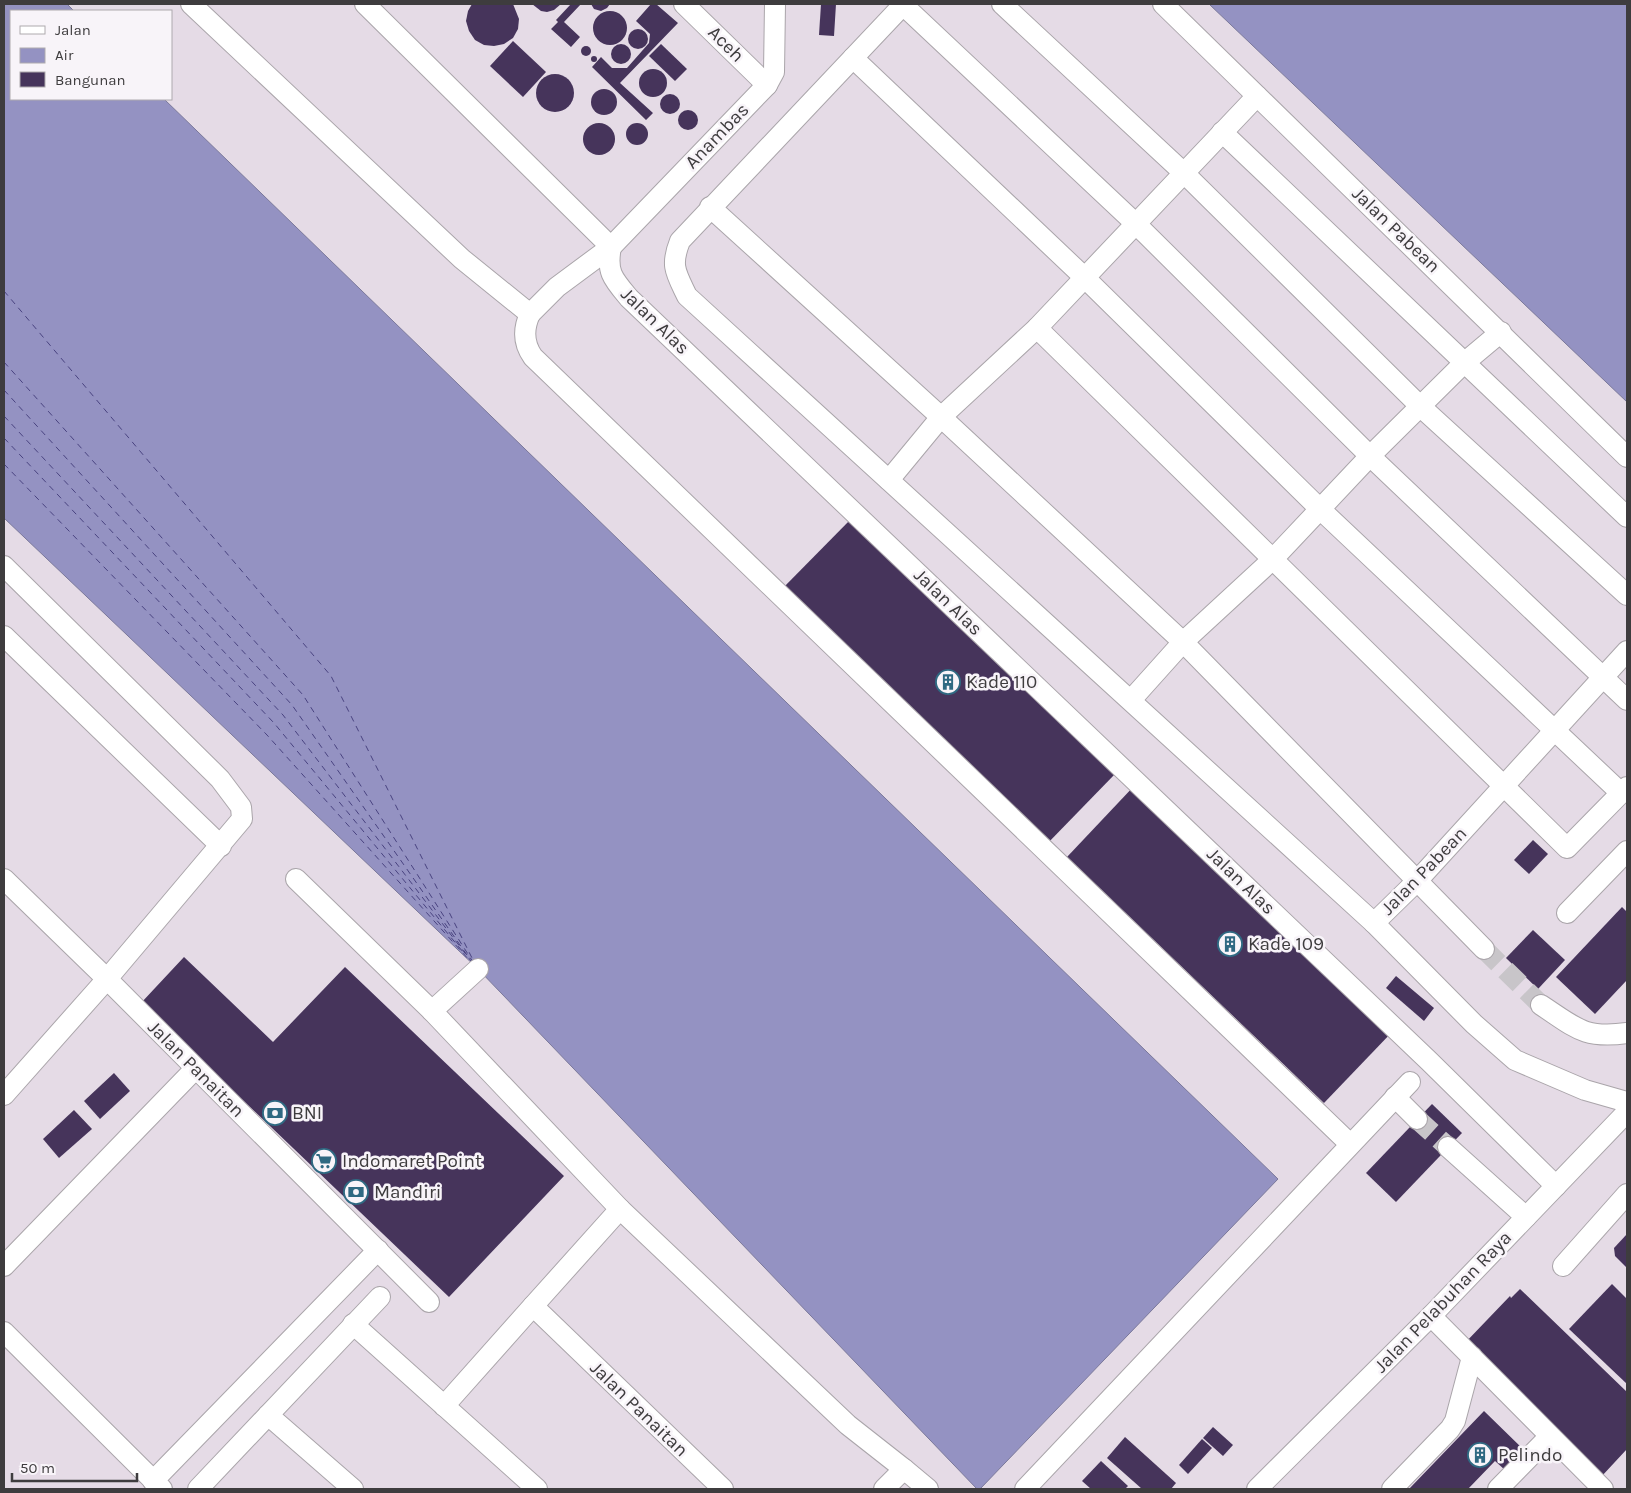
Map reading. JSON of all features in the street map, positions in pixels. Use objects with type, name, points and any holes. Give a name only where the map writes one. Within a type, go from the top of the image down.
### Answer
[{"type":"street","points":[[191,4],[455,252],[530,314],[524,333],[526,348],[533,358],[1350,1144]]},
{"type":"street","points":[[365,4],[611,247]]},
{"type":"street","name":"Aceh","points":[[684,4],[766,85]]},
{"type":"street","name":"Anambas","points":[[530,314],[557,287],[611,247],[766,85],[774,72],[775,4]]},
{"type":"street","points":[[1374,923],[687,296],[676,272],[674,256],[680,241],[903,4],[1135,223],[1370,456],[1627,700]]},
{"type":"street","points":[[1002,4],[1185,174],[1421,406],[1627,595]]},
{"type":"street","name":"Jalan Pabean","points":[[1163,4],[1627,457]]},
{"type":"street","points":[[853,58],[1084,277],[1320,510],[1555,731],[1624,790],[1567,848],[1037,328]]},
{"type":"street","points":[[889,480],[942,417],[1037,328],[1257,96]]},
{"type":"street","points":[[1222,132],[1627,517]]},
{"type":"street","points":[[710,207],[942,417],[1183,642],[1416,882],[1484,949]]},
{"type":"street","name":"Jalan Alas","points":[[611,247],[608,264],[616,283],[629,298],[1429,1061],[1556,1186]]},
{"type":"street","points":[[1131,700],[1183,642],[1273,559],[1370,456],[1464,363],[1501,332]]},
{"type":"street","points":[[4,566],[234,795],[241,807],[242,819],[107,979],[4,1095]]},
{"type":"street","points":[[4,636],[221,846]]},
{"type":"street","name":"Jalan Pabean","points":[[1627,651],[1416,882],[1374,923],[1474,1024],[1515,1060],[1585,1090],[1627,1102]]},
{"type":"street","points":[[1567,913],[1627,852]]},
{"type":"street","name":"Jalan Panaitan","points":[[4,879],[107,979],[429,1302]]},
{"type":"street","points":[[296,879],[432,1011],[620,1209],[848,1424],[928,1489]]},
{"type":"street","points":[[432,1011],[478,970]]},
{"type":"street","points":[[1541,1004],[1580,1031],[1603,1036],[1627,1033]]},
{"type":"street","points":[[4,1266],[195,1069]]},
{"type":"street","points":[[1025,1489],[1410,1082]]},
{"type":"street","points":[[1395,1097],[1417,1119]]},
{"type":"street","name":"Jalan Pelabuhan Raya","points":[[1266,1486],[1627,1112]]},
{"type":"street","points":[[1448,1147],[1526,1217]]},
{"type":"street","points":[[1563,1266],[1627,1194]]},
{"type":"street","points":[[444,1406],[620,1209]]},
{"type":"street","points":[[4,1332],[158,1485],[378,1250]]},
{"type":"street","points":[[198,1489],[380,1297]]},
{"type":"street","name":"Jalan Panaitan","points":[[533,1306],[722,1489]]},
{"type":"street","points":[[1431,1316],[1601,1488]]},
{"type":"street","points":[[353,1324],[537,1489]]},
{"type":"street","points":[[1392,1489],[1450,1429],[1455,1421],[1472,1357]]},
{"type":"street","points":[[268,1415],[353,1489]]},
{"type":"street","points":[[1498,1489],[1549,1437]]},
{"type":"street","points":[[884,1489],[904,1469]]},
{"type":"shaded area","points":[[67,4],[1209,4],[1627,402],[1627,1489],[980,1489],[1277,1179],[165,100],[172,100],[172,10],[73,10]]},
{"type":"shaded area","points":[[4,518],[478,969],[977,1489],[4,1489]]},
{"type":"water","points":[[4,4],[67,4],[73,10],[10,10],[10,100],[165,100],[1278,1179],[980,1489],[977,1489],[478,969],[4,518]]},
{"type":"water","points":[[1209,4],[1627,4],[1627,402]]},
{"type":"building","points":[[472,4],[513,4],[519,19],[518,29],[513,38],[504,44],[494,46],[484,45],[475,40],[469,31],[466,21]]},
{"type":"building","points":[[532,4],[561,4],[554,10],[547,12],[541,11]]},
{"type":"building","points":[[571,4],[581,4],[564,22],[580,37],[571,47],[551,29],[558,22],[556,20]]},
{"type":"building","points":[[591,4],[610,4],[601,11],[594,9]]},
{"type":"building","points":[[651,4],[656,4],[678,23],[620,83],[653,113],[646,120],[592,67],[601,57],[612,68],[627,68],[649,43],[650,34],[636,21]]},
{"type":"building","points":[[821,4],[836,4],[834,36],[819,35]]},
{"type":"building","points":[[610,11],[622,16],[627,28],[622,40],[610,45],[598,40],[593,28],[598,16]]},
{"type":"building","points":[[638,29],[645,32],[648,39],[645,46],[638,49],[631,46],[628,39],[631,32]]},
{"type":"building","points":[[513,41],[546,72],[523,97],[490,66]]},
{"type":"building","points":[[621,44],[628,47],[631,54],[628,61],[621,64],[614,61],[611,54],[614,47]]},
{"type":"building","points":[[661,44],[687,69],[675,81],[649,56]]},
{"type":"building","points":[[586,46],[591,51],[586,56],[581,51]]},
{"type":"building","points":[[594,56],[597,59],[594,62],[591,59]]},
{"type":"building","points":[[653,69],[663,73],[667,83],[663,93],[653,97],[643,93],[639,83],[643,73]]},
{"type":"building","points":[[555,74],[562,75],[568,80],[573,86],[573,100],[568,106],[562,111],[555,112],[548,111],[542,106],[537,100],[536,93],[537,86],[542,80],[548,75]]},
{"type":"building","points":[[604,89],[613,93],[617,102],[613,111],[604,115],[595,111],[591,102],[595,93]]},
{"type":"building","points":[[670,94],[677,97],[680,104],[677,111],[670,114],[663,111],[660,104],[663,97]]},
{"type":"building","points":[[688,110],[695,113],[698,120],[695,127],[688,130],[681,127],[678,120],[681,113]]},
{"type":"building","points":[[599,123],[610,128],[615,139],[610,150],[599,155],[588,150],[583,139],[588,128]]},
{"type":"building","points":[[637,123],[645,126],[648,134],[645,142],[637,145],[629,142],[626,134],[629,126]]},
{"type":"building","name":"Kade 110","points":[[851,519],[1115,774],[1045,846],[781,590]]},
{"type":"building","name":"Kade 109","points":[[1135,785],[1393,1031],[1324,1103],[1067,857]]},
{"type":"building","points":[[1533,840],[1548,854],[1529,874],[1514,860]]},
{"type":"building","points":[[1622,907],[1627,912],[1627,980],[1595,1014],[1556,977]]},
{"type":"building","points":[[1533,930],[1565,960],[1538,989],[1506,958]]},
{"type":"building","points":[[184,957],[273,1042],[345,967],[564,1176],[449,1297],[141,1003]]},
{"type":"building","points":[[1396,976],[1434,1008],[1424,1021],[1386,988]]},
{"type":"building","points":[[114,1073],[130,1091],[100,1119],[84,1101]]},
{"type":"building","points":[[1432,1104],[1462,1133],[1396,1202],[1366,1173]]},
{"type":"building","points":[[74,1110],[92,1129],[59,1158],[43,1139]]},
{"type":"building","points":[[1627,1234],[1627,1268],[1615,1256],[1614,1248]]},
{"type":"building","points":[[1612,1284],[1627,1299],[1627,1384],[1569,1329]]},
{"type":"building","points":[[1520,1289],[1627,1392],[1627,1449],[1601,1477],[1463,1345],[1510,1296],[1511,1298]]},
{"type":"building","name":"Pelindo","points":[[1484,1411],[1524,1450],[1505,1470],[1495,1461],[1468,1489],[1409,1489]]},
{"type":"building","points":[[1213,1427],[1233,1445],[1223,1456],[1203,1438]]},
{"type":"building","points":[[1125,1437],[1176,1483],[1171,1489],[1142,1489],[1107,1458]]},
{"type":"building","points":[[1202,1439],[1212,1448],[1188,1474],[1179,1465]]},
{"type":"building","points":[[1101,1461],[1128,1486],[1125,1489],[1091,1489],[1082,1481]]},
{"type":"ferry route","points":[[4,291],[331,676],[474,962]]},
{"type":"ferry route","points":[[4,362],[303,695],[473,962]]},
{"type":"ferry route","points":[[4,390],[292,705],[467,955]]},
{"type":"ferry route","points":[[4,416],[283,715],[471,961]]},
{"type":"ferry route","points":[[4,438],[274,723],[463,952]]},
{"type":"ferry route","points":[[4,464],[267,735],[470,961]]},
{"type":"tunnel","points":[[1484,949],[1541,1005]]},
{"type":"tunnel","points":[[1417,1119],[1448,1147]]},
{"type":"place","name":"Kade 110","points":[[948,682]]},
{"type":"place","name":"Kade 109","points":[[1230,944]]},
{"type":"place","name":"BNI","points":[[275,1113]]},
{"type":"place","name":"Indomaret Point","points":[[324,1161]]},
{"type":"place","name":"Mandiri","points":[[356,1192]]},
{"type":"place","name":"Pelindo","points":[[1480,1455]]}]
